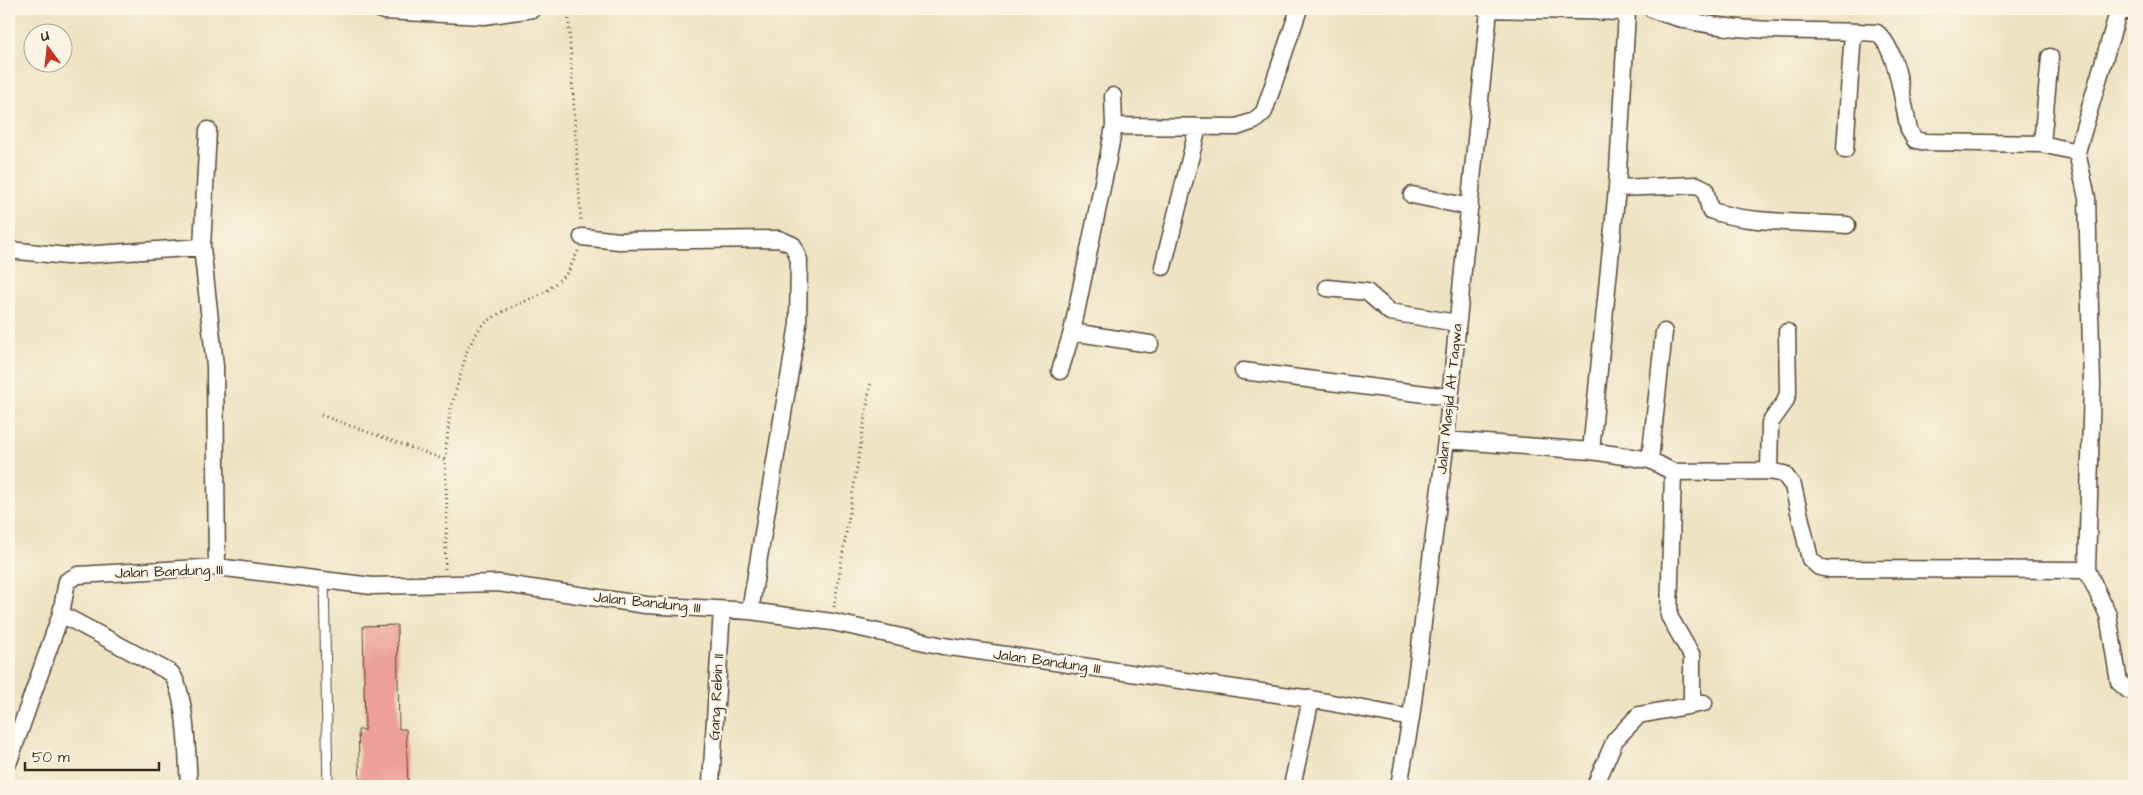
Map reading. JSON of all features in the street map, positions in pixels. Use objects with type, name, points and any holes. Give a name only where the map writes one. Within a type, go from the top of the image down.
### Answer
[{"type":"street","points":[[379,9],[384,11],[484,13],[533,9]]},
{"type":"street","points":[[1114,126],[1237,127],[1254,121],[1264,112],[1299,9]]},
{"type":"street","points":[[1487,9],[1628,10],[1617,188],[1591,451]]},
{"type":"street","name":"Jalan Masjid At Taqwa","points":[[1399,786],[1411,718],[1446,440],[1470,207],[1487,9]]},
{"type":"street","points":[[1652,9],[1685,20],[1715,27],[1877,33],[1885,40],[1893,58],[1909,130],[1915,140],[1926,142],[2042,144],[2077,152]]},
{"type":"street","points":[[2124,10],[2077,152],[2087,198],[2092,384],[2087,570],[2108,615],[2119,682],[2128,690],[2134,690]]},
{"type":"street","points":[[1845,150],[1853,32]]},
{"type":"street","points":[[2042,144],[2050,57]]},
{"type":"street","points":[[1060,371],[1072,332],[1114,126],[1113,96]]},
{"type":"street","points":[[1163,267],[1198,127]]},
{"type":"street","points":[[208,130],[202,248],[215,366],[217,567]]},
{"type":"street","points":[[1617,188],[1697,185],[1705,189],[1710,210],[1717,213],[1743,218],[1847,225]]},
{"type":"street","points":[[1412,195],[1470,207]]},
{"type":"street","points":[[582,237],[628,241],[779,239],[793,245],[799,260],[798,324],[750,611]]},
{"type":"street","points":[[9,250],[68,256],[202,248]]},
{"type":"street","points":[[1327,288],[1367,292],[1390,312],[1457,323]]},
{"type":"street","points":[[1072,332],[1150,344]]},
{"type":"street","points":[[1650,460],[1664,332]]},
{"type":"street","points":[[1769,471],[1770,423],[1786,400],[1788,393],[1787,332]]},
{"type":"street","points":[[1243,371],[1449,397]]},
{"type":"street","points":[[1446,440],[1591,451],[1650,460],[1673,472],[1769,471],[1784,474],[1793,486],[1810,559],[1819,566],[1829,569],[2087,570]]},
{"type":"street","points":[[1596,786],[1615,740],[1639,715],[1698,704],[1692,656],[1669,616],[1673,472]]},
{"type":"street","name":"Jalan Bandung III","points":[[9,761],[61,614],[67,581],[78,575],[217,567],[372,586],[498,583],[646,605],[750,611],[832,622],[942,646],[1311,699],[1411,718]]},
{"type":"street","name":"Gang Rebin II","points":[[711,783],[722,610]]},
{"type":"street","points":[[61,614],[171,674],[176,680],[183,710],[189,786]]},
{"type":"street","points":[[1292,786],[1311,699]]},
{"type":"lane","points":[[324,579],[328,786]]},
{"type":"path","points":[[445,585],[447,511],[445,460],[450,411],[468,348],[481,326],[500,313],[547,290],[568,272],[577,255],[582,237],[568,9]]},
{"type":"path","points":[[832,622],[871,380]]},
{"type":"path","points":[[321,415],[445,460]]},
{"type":"building","points":[[397,625],[399,729],[406,729],[408,786],[360,786],[358,730],[365,730],[363,626]]}]
